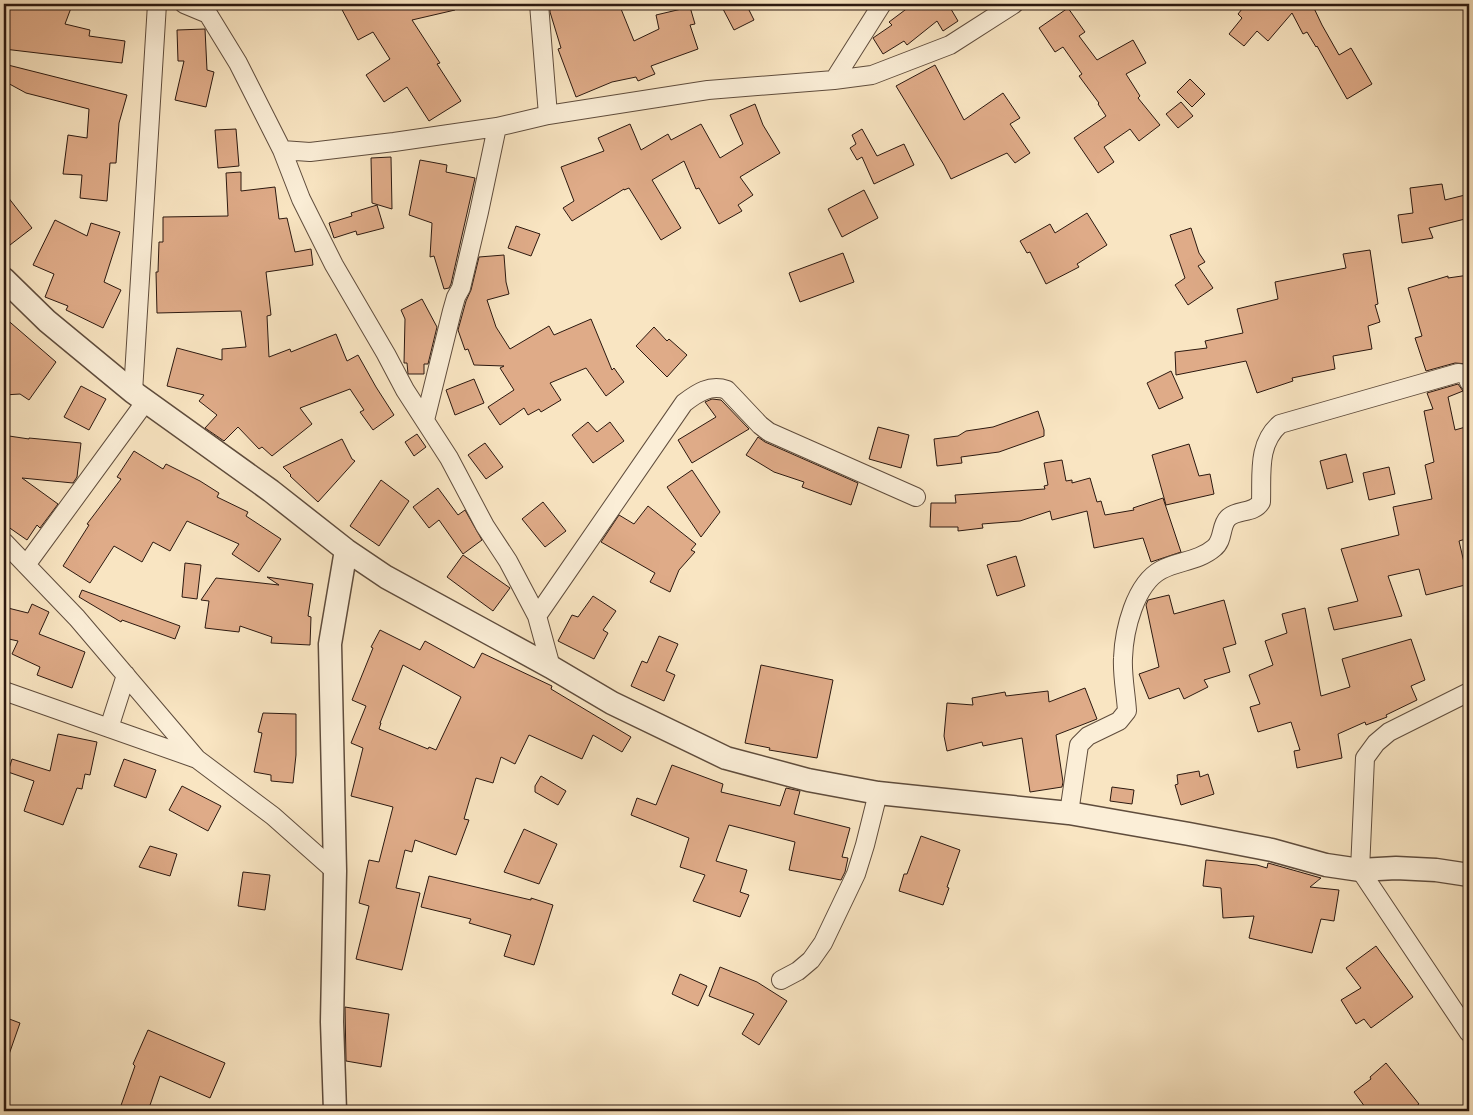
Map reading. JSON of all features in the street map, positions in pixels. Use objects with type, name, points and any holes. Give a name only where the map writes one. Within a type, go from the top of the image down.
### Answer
[{"type":"street","points":[[26,565],[140,397],[157,4]]},
{"type":"street","points":[[184,4],[208,14],[238,63],[282,150],[301,199],[334,265],[405,390],[425,420],[463,484],[485,526],[508,561],[538,616],[551,667]]},
{"type":"street","points":[[539,4],[548,115]]},
{"type":"street","points":[[834,80],[882,4]]},
{"type":"street","points":[[282,150],[310,152],[403,141],[497,127],[548,115],[708,90],[834,80],[872,75],[950,45],[1014,4]]},
{"type":"street","points":[[425,420],[452,311],[461,288],[497,127]]},
{"type":"street","points":[[4,279],[47,321],[140,397],[271,491],[346,550],[386,577],[551,667],[612,703],[726,758],[808,780],[878,793],[1069,813],[1272,850],[1326,864],[1360,870],[1436,870],[1469,875]]},
{"type":"street","points":[[1069,813],[1079,746],[1088,736],[1119,720],[1127,711],[1123,659],[1127,627],[1136,600],[1148,582],[1160,570],[1204,555],[1214,549],[1220,542],[1225,522],[1228,518],[1259,506],[1261,502],[1263,451],[1273,431],[1280,424],[1458,373],[1466,374],[1469,382]]},
{"type":"street","points":[[538,616],[684,403],[700,391],[719,387],[727,390],[769,432],[916,498]]},
{"type":"street","points":[[4,542],[77,618],[197,759],[273,816],[335,871]]},
{"type":"street","points":[[335,1111],[332,1022],[335,871],[330,644],[346,550]]},
{"type":"street","points":[[109,728],[126,675]]},
{"type":"street","points":[[4,691],[197,759]]},
{"type":"street","points":[[1469,692],[1389,732],[1376,743],[1365,758],[1360,870],[1469,1033]]},
{"type":"street","points":[[781,980],[798,971],[811,960],[823,943],[856,874],[866,845],[878,793]]},
{"type":"building","points":[[4,4],[61,4],[71,8],[65,24],[90,30],[89,36],[125,41],[122,63],[4,49]]},
{"type":"building","points":[[339,4],[454,4],[455,10],[412,20],[440,63],[437,64],[461,101],[429,121],[407,87],[384,102],[366,75],[390,59],[373,32],[358,40]]},
{"type":"building","points":[[550,4],[619,4],[634,41],[659,29],[656,15],[690,7],[695,24],[690,25],[698,49],[651,66],[655,74],[638,81],[636,77],[612,82],[576,97],[558,49],[561,48],[550,12]]},
{"type":"building","points":[[734,4],[746,4],[754,20],[734,30],[723,9]]},
{"type":"building","points":[[913,4],[948,4],[958,21],[943,31],[937,21],[907,45],[904,41],[883,54],[873,38],[892,25],[889,22]]},
{"type":"building","points":[[1246,4],[1312,4],[1339,55],[1351,48],[1372,84],[1347,99],[1317,46],[1307,32],[1303,34],[1292,13],[1268,41],[1257,31],[1244,46],[1229,34],[1242,18],[1238,14]]},
{"type":"building","points":[[1068,8],[1085,32],[1079,36],[1097,60],[1133,40],[1146,63],[1126,74],[1140,96],[1138,98],[1160,125],[1139,141],[1130,129],[1104,147],[1114,162],[1098,173],[1074,138],[1106,116],[1079,76],[1082,74],[1063,47],[1055,52],[1039,28]]},
{"type":"building","points":[[205,29],[207,70],[214,72],[206,107],[175,100],[184,61],[178,61],[177,30]]},
{"type":"building","points":[[4,64],[127,95],[119,123],[116,163],[110,163],[107,201],[80,198],[82,175],[63,174],[68,135],[87,138],[89,109],[26,93],[4,81]]},
{"type":"building","points":[[935,65],[964,120],[1003,93],[1020,118],[1010,124],[1030,153],[1015,163],[1007,153],[951,179],[896,86]]},
{"type":"building","points":[[1190,79],[1205,94],[1192,107],[1177,92]]},
{"type":"building","points":[[1181,102],[1193,116],[1178,128],[1166,114]]},
{"type":"building","points":[[755,104],[763,125],[780,153],[740,177],[753,195],[738,205],[742,211],[719,224],[699,188],[696,189],[684,161],[652,180],[681,228],[661,240],[629,188],[624,189],[572,221],[563,208],[574,201],[561,167],[604,151],[598,138],[630,124],[641,150],[668,134],[671,140],[701,124],[720,158],[743,144],[730,115]]},
{"type":"building","points":[[236,129],[239,166],[218,168],[215,130]]},
{"type":"building","points":[[862,129],[877,156],[904,144],[914,165],[874,184],[862,157],[857,160],[850,148],[856,144],[852,135]]},
{"type":"building","points":[[391,157],[392,209],[372,203],[371,158]]},
{"type":"building","points":[[420,160],[447,165],[446,172],[475,178],[449,288],[444,289],[434,256],[430,257],[432,223],[409,215]]},
{"type":"building","points":[[241,172],[241,191],[275,187],[279,219],[287,218],[295,252],[311,249],[313,265],[266,272],[271,315],[267,316],[269,357],[290,349],[291,352],[336,334],[347,361],[358,355],[394,415],[373,430],[360,412],[364,410],[350,389],[300,408],[312,424],[272,456],[262,447],[259,449],[238,427],[224,441],[205,428],[217,415],[199,401],[204,395],[167,386],[177,348],[222,360],[222,349],[246,347],[241,311],[157,313],[156,272],[158,272],[159,242],[163,242],[163,217],[228,216],[226,173]]},
{"type":"building","points":[[1442,184],[1445,200],[1469,194],[1469,218],[1429,228],[1433,238],[1402,243],[1398,215],[1413,213],[1410,188]]},
{"type":"building","points":[[864,190],[878,218],[842,237],[828,209]]},
{"type":"building","points":[[4,192],[32,228],[10,245],[4,238]]},
{"type":"building","points":[[377,205],[384,228],[357,235],[356,231],[334,238],[329,223],[352,216],[351,213]]},
{"type":"building","points":[[1087,213],[1107,245],[1077,264],[1079,267],[1046,284],[1030,252],[1027,253],[1020,241],[1050,224],[1055,233]]},
{"type":"building","points":[[55,220],[87,236],[91,223],[120,232],[104,282],[121,290],[103,328],[66,310],[68,306],[45,297],[54,274],[33,265]]},
{"type":"building","points":[[516,226],[540,234],[531,256],[508,248]]},
{"type":"building","points":[[1191,228],[1199,253],[1205,262],[1198,266],[1213,288],[1188,305],[1175,285],[1185,278],[1170,235]]},
{"type":"building","points":[[1370,250],[1378,304],[1375,305],[1380,322],[1368,326],[1372,349],[1333,356],[1335,369],[1292,378],[1293,381],[1257,393],[1246,361],[1176,375],[1175,352],[1207,348],[1205,341],[1243,333],[1237,309],[1278,299],[1275,282],[1346,268],[1343,254]]},
{"type":"building","points":[[843,253],[854,282],[800,302],[789,273]]},
{"type":"building","points":[[504,255],[509,294],[487,300],[496,327],[510,349],[549,326],[554,335],[591,319],[612,370],[614,368],[624,382],[606,396],[586,368],[550,383],[561,400],[541,412],[539,409],[528,415],[524,408],[500,425],[488,407],[514,390],[500,368],[504,366],[474,365],[468,349],[465,350],[458,330],[479,257]]},
{"type":"building","points":[[1469,275],[1469,364],[1455,363],[1426,371],[1415,338],[1422,336],[1408,288],[1448,276],[1448,278]]},
{"type":"building","points":[[422,299],[437,327],[428,364],[424,364],[424,374],[408,374],[407,363],[404,363],[405,319],[401,310]]},
{"type":"building","points":[[4,317],[56,362],[29,400],[20,394],[4,395]]},
{"type":"building","points":[[654,327],[667,341],[669,339],[687,355],[667,377],[636,346]]},
{"type":"building","points":[[1171,371],[1183,398],[1159,409],[1147,383]]},
{"type":"building","points":[[474,379],[484,403],[455,415],[446,390]]},
{"type":"building","points":[[1458,384],[1463,391],[1448,397],[1455,430],[1469,426],[1469,487],[1466,488],[1469,501],[1469,538],[1459,541],[1469,584],[1426,595],[1419,569],[1388,576],[1402,616],[1334,630],[1328,608],[1358,601],[1341,549],[1399,535],[1393,507],[1432,499],[1425,465],[1434,462],[1424,411],[1433,409],[1427,393]]},
{"type":"building","points":[[81,386],[106,399],[89,430],[64,417]]},
{"type":"building","points":[[712,399],[721,400],[749,429],[692,463],[678,440],[716,417],[705,402]]},
{"type":"building","points":[[1038,411],[1044,436],[999,452],[961,457],[962,463],[937,466],[934,439],[958,436],[966,431],[993,427]]},
{"type":"building","points":[[588,422],[597,432],[610,422],[624,441],[593,463],[572,435]]},
{"type":"building","points":[[878,427],[909,435],[901,468],[869,459]]},
{"type":"building","points":[[417,434],[426,447],[414,456],[405,442]]},
{"type":"building","points":[[9,436],[81,443],[77,477],[73,483],[22,478],[58,504],[40,528],[37,525],[27,540],[4,524],[4,450],[6,450]]},
{"type":"building","points":[[758,437],[765,442],[858,483],[851,505],[802,487],[804,482],[774,472],[746,455]]},
{"type":"building","points":[[342,439],[352,459],[355,461],[318,502],[283,467]]},
{"type":"building","points":[[485,443],[503,467],[486,479],[468,455]]},
{"type":"building","points":[[1189,444],[1199,476],[1210,474],[1214,494],[1166,505],[1152,455]]},
{"type":"building","points":[[134,451],[163,469],[166,464],[200,481],[219,493],[217,497],[248,512],[246,516],[281,539],[259,572],[232,554],[239,544],[187,521],[170,551],[153,542],[142,562],[114,546],[90,583],[63,566],[89,525],[87,524],[121,479],[117,477]]},
{"type":"building","points":[[1346,454],[1353,482],[1327,489],[1320,461]]},
{"type":"building","points":[[1062,460],[1066,481],[1072,480],[1072,483],[1090,478],[1097,502],[1101,501],[1105,515],[1134,510],[1133,508],[1163,498],[1181,552],[1151,562],[1143,538],[1094,548],[1087,511],[1052,520],[1050,511],[1020,521],[982,524],[983,528],[958,531],[958,527],[930,527],[931,503],[956,503],[955,495],[1045,489],[1044,486],[1048,485],[1044,463]]},
{"type":"building","points":[[1389,467],[1395,494],[1369,500],[1363,473]]},
{"type":"building","points":[[692,470],[720,512],[701,537],[667,487]]},
{"type":"building","points":[[381,480],[409,501],[379,546],[350,526]]},
{"type":"building","points":[[438,488],[458,515],[465,510],[482,540],[463,554],[439,520],[429,528],[413,507]]},
{"type":"building","points":[[543,502],[566,531],[545,547],[522,519]]},
{"type":"building","points":[[648,506],[696,544],[691,550],[695,552],[679,570],[670,592],[650,582],[655,573],[601,542],[619,515],[634,524]]},
{"type":"building","points":[[463,555],[510,588],[493,611],[447,577]]},
{"type":"building","points":[[1016,556],[1025,586],[997,596],[987,565]]},
{"type":"building","points":[[185,563],[201,565],[197,599],[182,597]]},
{"type":"building","points":[[267,577],[313,584],[308,616],[311,617],[310,645],[271,643],[272,637],[240,626],[239,632],[205,628],[209,601],[201,600],[216,578],[279,585]]},
{"type":"building","points":[[82,590],[180,626],[175,639],[122,620],[121,622],[79,597]]},
{"type":"building","points":[[1169,595],[1174,614],[1224,600],[1236,644],[1223,648],[1230,672],[1204,680],[1208,687],[1184,699],[1179,688],[1149,699],[1139,674],[1159,667],[1146,605],[1148,600]]},
{"type":"building","points":[[593,596],[616,611],[603,630],[608,633],[594,659],[558,641],[572,615],[578,617]]},
{"type":"building","points":[[32,604],[49,612],[39,634],[85,652],[72,688],[37,675],[40,667],[12,654],[18,641],[4,638],[4,607],[28,613]]},
{"type":"building","points":[[1305,608],[1321,696],[1350,687],[1342,659],[1411,639],[1425,680],[1411,686],[1417,700],[1386,715],[1387,717],[1366,725],[1365,722],[1338,734],[1342,758],[1297,768],[1294,751],[1300,750],[1291,722],[1258,732],[1250,707],[1260,704],[1249,675],[1273,665],[1265,641],[1287,633],[1282,614]]},
{"type":"building","points":[[380,630],[420,650],[425,641],[474,668],[482,653],[552,686],[551,689],[631,737],[622,752],[593,735],[582,759],[529,735],[515,764],[501,757],[493,783],[476,778],[464,819],[469,820],[456,855],[415,840],[412,852],[405,850],[396,888],[420,893],[402,970],[356,959],[369,906],[359,903],[369,860],[379,862],[393,807],[351,796],[363,748],[351,743],[366,706],[352,700],[373,648],[371,647]],"holes":[[[403,665],[461,697],[436,750],[429,747],[428,749],[379,729]]]},
{"type":"building","points":[[659,636],[678,644],[666,671],[675,675],[664,701],[631,686],[642,661],[647,663]]},
{"type":"building","points":[[761,665],[833,680],[817,758],[769,750],[770,748],[745,743]]},
{"type":"building","points":[[1085,688],[1097,719],[1056,735],[1063,782],[1062,787],[1030,792],[1022,738],[983,746],[982,742],[947,751],[944,736],[947,703],[973,705],[972,698],[1005,692],[1006,696],[1048,691],[1049,702]]},
{"type":"building","points":[[263,713],[296,714],[296,755],[293,783],[271,781],[271,775],[254,772],[262,733],[258,732]]},
{"type":"building","points":[[58,734],[97,742],[90,775],[85,774],[82,789],[77,788],[63,825],[24,811],[34,781],[8,772],[12,759],[50,771]]},
{"type":"building","points":[[124,759],[156,770],[146,798],[114,786]]},
{"type":"building","points":[[672,765],[723,784],[721,792],[780,806],[786,788],[800,791],[794,814],[850,828],[842,857],[848,858],[841,880],[789,870],[795,842],[729,825],[716,861],[747,870],[740,892],[749,895],[740,917],[693,901],[705,875],[680,867],[689,838],[631,815],[637,798],[656,805]]},
{"type":"building","points":[[1199,771],[1200,777],[1208,774],[1214,794],[1181,805],[1175,785],[1178,784],[1177,775]]},
{"type":"building","points":[[541,776],[566,791],[558,805],[535,792],[535,786]]},
{"type":"building","points":[[182,786],[221,806],[208,831],[169,810]]},
{"type":"building","points":[[1112,787],[1134,790],[1132,804],[1110,801]]},
{"type":"building","points":[[524,829],[557,844],[539,884],[504,872]]},
{"type":"building","points":[[921,836],[960,850],[943,905],[899,891],[904,874],[907,874]]},
{"type":"building","points":[[150,846],[177,854],[170,876],[139,867]]},
{"type":"building","points":[[1206,860],[1257,865],[1267,868],[1268,863],[1321,878],[1310,887],[1339,890],[1334,921],[1321,919],[1312,953],[1249,938],[1254,916],[1223,918],[1221,888],[1203,886]]},
{"type":"building","points":[[243,872],[270,875],[265,910],[238,906]]},
{"type":"building","points":[[429,876],[531,900],[531,898],[553,905],[534,965],[504,956],[511,935],[469,923],[471,919],[421,907]]},
{"type":"building","points":[[1376,946],[1413,997],[1371,1028],[1364,1019],[1356,1024],[1341,1000],[1361,988],[1346,968]]},
{"type":"building","points":[[720,967],[757,982],[787,1001],[759,1045],[742,1034],[754,1014],[709,996]]},
{"type":"building","points":[[680,974],[707,986],[698,1006],[672,994]]},
{"type":"building","points":[[345,1007],[389,1014],[381,1067],[346,1061]]},
{"type":"building","points":[[4,1017],[20,1023],[6,1063],[4,1062]]},
{"type":"building","points":[[148,1030],[225,1063],[210,1098],[160,1076],[148,1111],[119,1111],[135,1066],[133,1064]]},
{"type":"building","points":[[1386,1063],[1419,1104],[1410,1111],[1368,1111],[1354,1092],[1371,1079],[1370,1077]]}]
